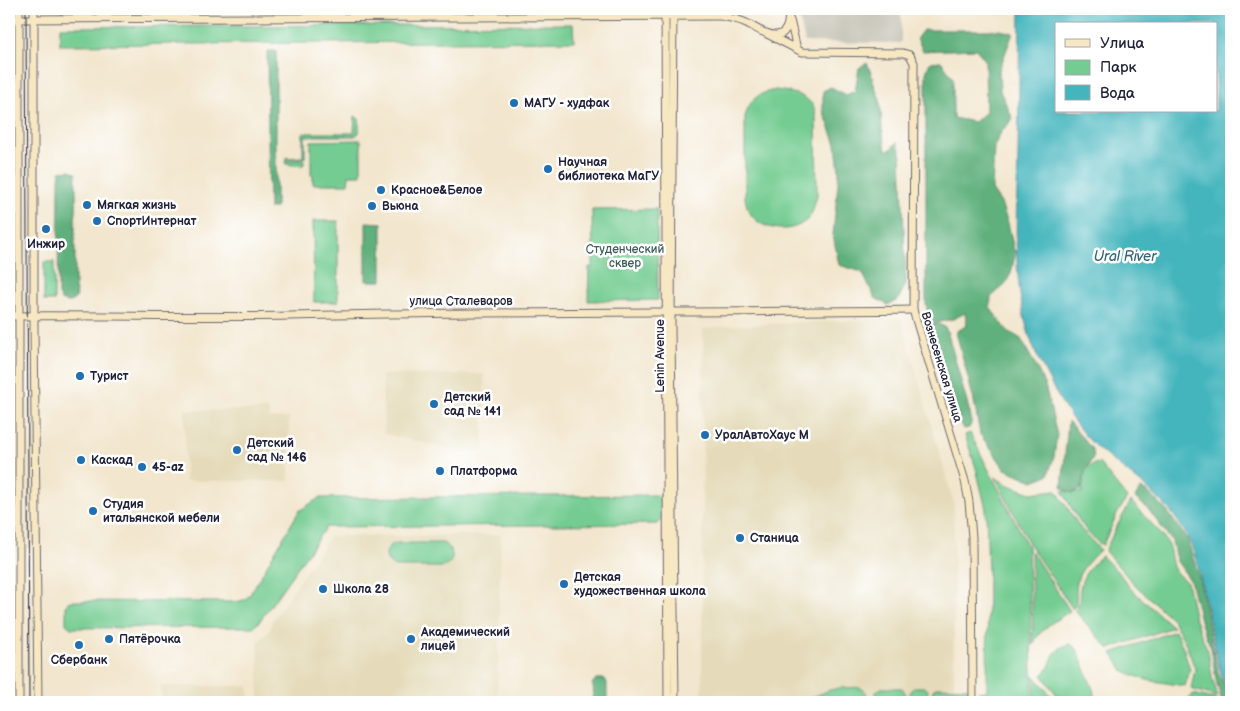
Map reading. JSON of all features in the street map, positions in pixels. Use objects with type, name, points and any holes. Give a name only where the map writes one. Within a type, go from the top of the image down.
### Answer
[{"type":"main road","points":[[18,9],[19,702]]},
{"type":"main road","points":[[34,9],[34,316],[38,702]]},
{"type":"main road","name":"Lenin Avenue","points":[[668,702],[668,14],[673,9]]},
{"type":"main road","points":[[721,16],[736,9],[744,22]]},
{"type":"main road","points":[[788,9],[799,50]]},
{"type":"main road","points":[[9,19],[668,14],[721,16],[744,22],[799,50]]},
{"type":"main road","points":[[767,34],[781,34],[786,30],[789,18]]},
{"type":"main road","name":"Вознесенская улица","points":[[799,50],[903,53],[910,55],[914,63],[913,310],[970,502],[973,702]]},
{"type":"main road","name":"улица Сталеваров","points":[[9,316],[291,316],[437,312],[913,310]]},
{"type":"main road","name":"Lenin Avenue","points":[[668,312],[675,702]]},
{"type":"shaded area","points":[[797,9],[901,9],[901,43],[805,42]]},
{"type":"shaded area","points":[[901,318],[954,504],[954,702],[702,702],[703,329],[727,326]]},
{"type":"shaded area","name":"Детский сад № 141","points":[[484,374],[484,451],[458,451],[384,434],[382,375]]},
{"type":"shaded area","name":"Детский сад № 146","points":[[185,410],[269,410],[269,418],[289,418],[289,481],[185,481]]},
{"type":"shaded area","points":[[501,535],[497,702],[259,702],[258,642],[271,629],[271,623],[330,536]]},
{"type":"shaded area","points":[[161,686],[249,686],[249,702],[161,702]]},
{"type":"green space","points":[[573,24],[574,41],[60,45],[60,27]]},
{"type":"green space","points":[[923,30],[1000,30],[1013,33],[999,70],[1000,91],[1013,119],[1001,132],[994,146],[992,190],[1001,203],[1008,223],[1015,255],[1011,273],[1005,285],[991,297],[990,308],[1008,331],[1021,339],[1046,389],[1057,435],[1054,457],[1048,475],[1033,481],[1005,469],[980,434],[974,401],[956,332],[967,325],[965,313],[953,319],[931,324],[926,305],[926,73],[930,62],[941,61],[953,78],[953,118],[975,122],[986,112],[985,60],[976,49],[923,51],[917,38]]},
{"type":"green space","points":[[267,51],[276,51],[276,208],[269,208]]},
{"type":"green space","points":[[867,63],[880,99],[886,150],[890,150],[897,142],[901,153],[906,284],[898,300],[888,305],[875,298],[862,272],[839,265],[833,235],[839,172],[836,144],[823,110],[823,91],[831,87],[846,95],[855,91],[859,68]]},
{"type":"green space","points":[[776,90],[797,94],[806,99],[814,107],[816,118],[817,196],[814,208],[811,215],[798,226],[782,229],[765,226],[758,222],[749,212],[745,198],[745,117],[752,101],[764,93]]},
{"type":"green space","points":[[9,104],[11,106],[12,120],[14,207],[12,235],[9,238]]},
{"type":"green space","points":[[355,116],[359,119],[359,133],[355,136],[305,136],[305,158],[286,158],[303,157],[303,133],[354,133]]},
{"type":"green space","points":[[361,140],[361,175],[349,175],[348,184],[313,184],[313,175],[311,175],[311,141]]},
{"type":"green space","points":[[286,160],[304,160],[304,164],[302,166],[286,164]]},
{"type":"green space","points":[[70,170],[76,173],[75,288],[77,296],[68,302],[61,300],[58,295],[59,179],[60,171]]},
{"type":"green space","name":"Студенческий сквер","points":[[657,209],[658,300],[588,301],[589,267],[593,267],[592,210]]},
{"type":"green space","points":[[313,221],[338,221],[338,302],[314,302]]},
{"type":"green space","points":[[366,222],[382,223],[382,281],[366,281]]},
{"type":"green space","points":[[44,262],[54,262],[54,301],[44,301]]},
{"type":"green space","points":[[938,324],[945,327],[948,334],[971,417],[969,428],[964,429],[961,423],[931,328],[932,325]]},
{"type":"green space","points":[[1068,421],[1092,449],[1094,456],[1085,471],[1081,490],[1072,493],[1062,488]]},
{"type":"green space","points":[[11,428],[13,432],[14,515],[12,518],[9,517],[9,429]]},
{"type":"green space","points":[[970,433],[1028,547],[1033,702],[978,702],[978,692],[987,691],[988,574],[986,509],[976,468],[965,435]]},
{"type":"green space","points":[[1099,463],[1127,498],[1116,516],[1103,545],[1097,542],[1085,529],[1062,491],[1082,493],[1084,473],[1093,464]]},
{"type":"green space","points":[[995,477],[1006,484],[1031,493],[1056,490],[1081,529],[1100,550],[1080,573],[1077,582],[1076,602],[1073,609],[1031,547]]},
{"type":"green space","points":[[1140,489],[1147,491],[1167,511],[1187,539],[1199,577],[1218,672],[1231,698],[1231,702],[1222,702],[1211,648],[1201,624],[1190,580],[1176,560],[1172,541],[1148,509],[1135,498]]},
{"type":"green space","points":[[655,495],[662,498],[662,519],[658,524],[326,527],[259,622],[253,627],[71,628],[66,624],[66,606],[70,601],[236,602],[244,600],[249,596],[299,511],[319,498]]},
{"type":"green space","points":[[1131,501],[1165,539],[1174,569],[1187,582],[1195,620],[1208,651],[1212,677],[1218,697],[1191,689],[1195,669],[1186,644],[1173,620],[1133,583],[1105,551]]},
{"type":"green space","points":[[395,543],[443,543],[451,552],[452,559],[444,567],[395,567],[388,562],[386,555],[388,548]]},
{"type":"green space","points":[[1031,551],[1070,611],[1044,629],[1033,645]]},
{"type":"green space","points":[[1102,556],[1120,574],[1130,588],[1173,627],[1109,649],[1075,611],[1082,580],[1092,565]]},
{"type":"green space","points":[[1175,631],[1183,647],[1190,670],[1185,686],[1147,680],[1124,672],[1112,653]]},
{"type":"green space","points":[[1070,644],[1077,649],[1098,702],[1062,702],[1042,675],[1049,667],[1057,650]]},
{"type":"green space","points":[[1034,675],[1056,702],[1035,702]]},
{"type":"green space","points":[[596,679],[605,679],[607,683],[607,702],[590,702],[593,693],[592,684]]},
{"type":"green space","points":[[855,687],[863,689],[866,692],[868,702],[800,702],[830,690]]},
{"type":"green space","points":[[915,687],[924,687],[928,690],[926,702],[907,702],[911,690]]},
{"type":"green space","points":[[937,687],[968,688],[970,690],[969,702],[930,702],[933,690]]},
{"type":"green space","points":[[881,688],[902,688],[906,694],[903,702],[875,702],[876,692]]},
{"type":"green space","points":[[1193,694],[1219,700],[1219,702],[1186,702]]},
{"type":"water","name":"Ural River","points":[[1020,9],[1231,9],[1231,694],[1219,667],[1197,563],[1183,529],[1174,516],[1153,494],[1106,456],[1086,437],[1063,405],[1038,358],[1022,309],[1019,283],[1016,230]]},
{"type":"tram line","points":[[26,9],[29,702]]},
{"type":"place","name":"МАГУ - худфак","points":[[514,103]]},
{"type":"place","name":"Научная библиотека МаГУ","points":[[548,169]]},
{"type":"place","name":"Красное&Белое","points":[[381,190]]},
{"type":"place","name":"Мягкая жизнь","points":[[87,205]]},
{"type":"place","name":"Вьюна","points":[[372,206]]},
{"type":"place","name":"СпортИнтернат","points":[[97,221]]},
{"type":"place","name":"Инжир","points":[[46,229]]},
{"type":"place","name":"Турист","points":[[80,376]]},
{"type":"place","name":"Детский сад № 141","points":[[434,404]]},
{"type":"place","name":"УралАвтоХаус М","points":[[705,435]]},
{"type":"place","name":"Детский сад № 146","points":[[237,450]]},
{"type":"place","name":"Каскад","points":[[81,460]]},
{"type":"place","name":"45-az","points":[[142,467]]},
{"type":"place","name":"Платформа","points":[[440,471]]},
{"type":"place","name":"Студия итальянской мебели","points":[[93,511]]},
{"type":"place","name":"Станица","points":[[740,538]]},
{"type":"place","name":"Детская художественная школа","points":[[564,584]]},
{"type":"place","name":"Школа 28","points":[[323,589]]},
{"type":"place","name":"Пятёрочка","points":[[109,639]]},
{"type":"place","name":"Академический лицей","points":[[411,639]]},
{"type":"place","name":"Сбербанк","points":[[79,645]]}]
